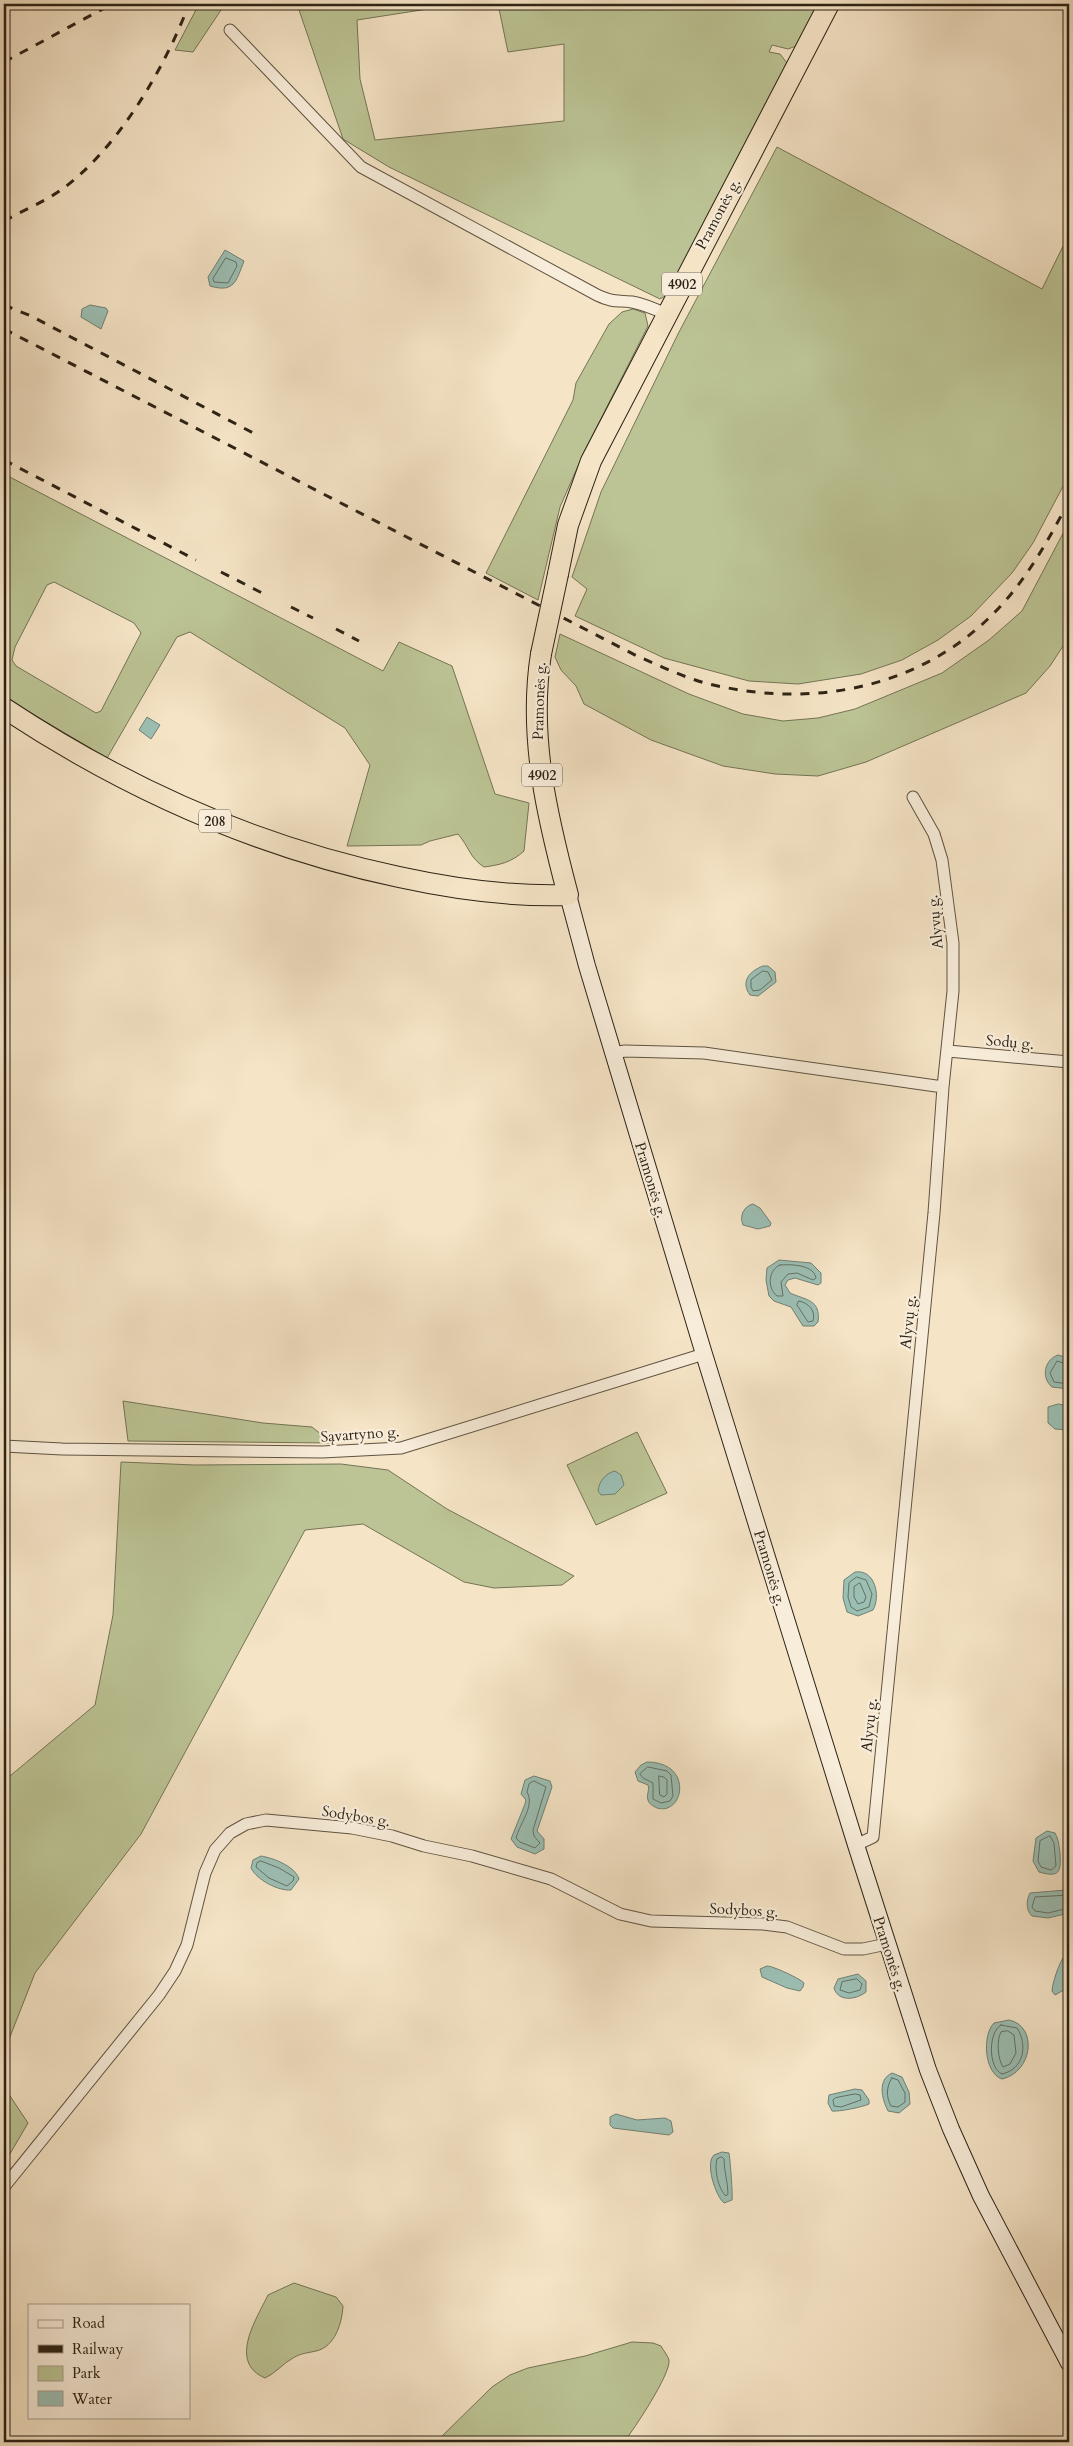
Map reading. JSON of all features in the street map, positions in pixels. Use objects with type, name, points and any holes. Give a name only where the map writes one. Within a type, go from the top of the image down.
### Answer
[{"type":"highway","name":"Pramonės g.","points":[[568,894],[548,818],[538,749],[536,711],[540,654],[568,525],[591,461],[829,4]]},
{"type":"highway","name":"208","points":[[4,708],[76,753],[134,785],[242,832],[287,848],[364,870],[446,886],[523,896],[568,894]]},
{"type":"main road","name":"Pramonės g.","points":[[568,894],[613,1053],[704,1354],[856,1845],[928,2070],[951,2129],[1008,2252],[1069,2363]]},
{"type":"street","points":[[230,30],[361,167],[605,299],[613,302],[630,302],[648,306],[666,314]]},
{"type":"street","name":"Alyvų g.","points":[[856,1845],[873,1837],[934,1213],[942,1087],[948,1051],[953,991],[953,962],[947,892],[942,860],[934,834],[913,797]]},
{"type":"street","points":[[613,1053],[625,1051],[704,1053],[942,1087]]},
{"type":"street","name":"Sodų g.","points":[[948,1051],[1069,1062]]},
{"type":"street","name":"Sąvartyno g.","points":[[4,1446],[62,1449],[313,1452],[401,1448],[704,1354]]},
{"type":"street","name":"Sodybos g.","points":[[4,2187],[159,1995],[175,1971],[187,1945],[205,1873],[214,1850],[230,1833],[246,1824],[266,1820],[352,1828],[392,1836],[424,1846],[472,1856],[551,1879],[603,1906],[634,1918],[651,1921],[763,1924],[787,1927],[844,1949],[863,1949],[887,1944]]},
{"type":"green space","points":[[199,4],[225,4],[193,52],[175,50]]},
{"type":"green space","points":[[297,4],[460,4],[357,20],[360,79],[375,140],[564,121],[564,44],[508,52],[498,4],[818,4],[796,46],[788,49],[772,45],[769,52],[780,54],[787,63],[669,294],[660,299],[389,167],[343,139]]},
{"type":"green space","points":[[777,147],[1042,289],[1069,234],[1069,475],[1033,543],[1012,573],[971,616],[938,640],[902,660],[861,674],[798,684],[749,681],[664,658],[575,616],[587,589],[572,577],[601,492],[679,332]]},
{"type":"green space","points":[[633,309],[645,313],[648,326],[585,450],[560,507],[538,600],[486,573],[573,400],[576,383],[609,324],[622,312]]},
{"type":"green space","points":[[4,474],[383,671],[399,642],[452,666],[495,794],[529,803],[524,851],[506,862],[484,867],[472,856],[458,834],[421,845],[347,846],[370,765],[345,728],[190,632],[177,637],[107,758],[4,697]],"holes":[[[54,582],[134,623],[141,633],[101,711],[96,713],[16,666],[12,660],[15,647],[47,585]]]},
{"type":"green space","points":[[1069,522],[1069,637],[1050,666],[1026,693],[866,762],[818,776],[775,774],[723,766],[651,740],[584,704],[576,686],[561,670],[555,657],[560,634],[689,694],[743,714],[783,721],[818,718],[855,709],[942,673],[989,640],[1022,611]]},
{"type":"green space","points":[[123,1401],[263,1423],[312,1427],[332,1443],[128,1441]]},
{"type":"green space","points":[[637,1432],[667,1493],[596,1525],[567,1465]]},
{"type":"green space","points":[[121,1462],[195,1465],[341,1464],[388,1470],[447,1509],[574,1576],[562,1585],[494,1588],[464,1582],[363,1524],[305,1530],[141,1834],[35,1973],[4,2052],[4,1781],[95,1705],[113,1615]]},
{"type":"green space","points":[[4,2087],[28,2123],[4,2164]]},
{"type":"green space","points":[[294,2283],[336,2297],[343,2306],[339,2327],[333,2339],[323,2349],[296,2356],[265,2378],[254,2371],[248,2362],[248,2340],[257,2316],[268,2295]]},
{"type":"green space","points":[[632,2342],[653,2343],[661,2346],[669,2360],[668,2367],[658,2389],[624,2442],[436,2442],[492,2387],[510,2375],[528,2368],[585,2356]]},
{"type":"water","points":[[225,250],[244,261],[239,275],[229,287],[218,288],[210,286],[208,277]]},
{"type":"water","points":[[90,305],[106,308],[108,311],[101,329],[81,317],[82,309]]},
{"type":"water","points":[[147,717],[160,725],[151,739],[139,730]]},
{"type":"water","points":[[763,966],[768,966],[775,972],[776,982],[758,996],[750,995],[747,990],[746,981],[754,971]]},
{"type":"water","points":[[753,1204],[760,1208],[771,1223],[770,1226],[758,1229],[743,1225],[743,1212]]},
{"type":"water","points":[[779,1260],[811,1263],[821,1273],[821,1283],[818,1285],[795,1278],[788,1280],[785,1285],[790,1293],[806,1299],[817,1309],[818,1322],[814,1326],[803,1326],[791,1307],[774,1301],[769,1296],[766,1280],[767,1268]]},
{"type":"water","points":[[1058,1355],[1065,1357],[1069,1365],[1069,1389],[1052,1387],[1046,1379],[1047,1365],[1053,1357]]},
{"type":"water","points":[[1058,1404],[1069,1406],[1069,1430],[1055,1429],[1048,1423],[1048,1407]]},
{"type":"water","points":[[615,1471],[621,1475],[624,1485],[615,1494],[601,1495],[598,1491],[601,1481]]},
{"type":"water","points":[[855,1572],[862,1572],[872,1579],[876,1591],[873,1610],[858,1616],[847,1612],[843,1598],[844,1580]]},
{"type":"water","points":[[647,1762],[662,1764],[672,1770],[678,1779],[680,1788],[678,1797],[673,1804],[666,1808],[657,1808],[650,1804],[648,1785],[638,1781],[635,1772],[641,1765]]},
{"type":"water","points":[[534,1776],[550,1781],[552,1787],[537,1831],[544,1839],[544,1849],[535,1854],[517,1847],[511,1839],[526,1800],[521,1794],[525,1780]]},
{"type":"water","points":[[1047,1831],[1055,1833],[1058,1841],[1060,1865],[1058,1872],[1055,1874],[1039,1872],[1033,1861],[1036,1838]]},
{"type":"water","points":[[261,1856],[277,1861],[297,1874],[299,1879],[291,1890],[274,1887],[258,1877],[251,1868],[253,1860]]},
{"type":"water","points":[[1069,1891],[1069,1913],[1048,1918],[1032,1916],[1030,1914],[1027,1905],[1030,1893]]},
{"type":"water","points":[[1069,1949],[1069,1987],[1055,1995],[1052,1991],[1056,1975]]},
{"type":"water","points":[[767,1966],[781,1970],[798,1979],[804,1983],[803,1987],[800,1991],[787,1988],[762,1977],[760,1969]]},
{"type":"water","points":[[858,1974],[866,1981],[866,1992],[853,1998],[843,1998],[836,1993],[834,1988],[838,1979]]},
{"type":"water","points":[[1009,2020],[1018,2024],[1024,2031],[1028,2039],[1028,2049],[1020,2068],[1012,2075],[1002,2079],[991,2069],[988,2062],[987,2044],[990,2029],[994,2023]]},
{"type":"water","points":[[892,2073],[902,2077],[909,2092],[910,2104],[899,2113],[888,2111],[883,2096],[884,2080]]},
{"type":"water","points":[[855,2089],[862,2090],[869,2100],[869,2104],[832,2111],[828,2103],[829,2095]]},
{"type":"water","points":[[616,2114],[637,2120],[665,2118],[671,2121],[673,2132],[669,2135],[613,2128],[610,2125],[610,2117]]},
{"type":"water","points":[[722,2152],[729,2153],[732,2192],[732,2200],[724,2203],[717,2193],[711,2172],[711,2159],[714,2155]]},
{"type":"railway","points":[[4,62],[112,4]]},
{"type":"railway","points":[[4,221],[61,190],[82,173],[101,153],[120,130],[153,80],[179,29],[189,4]]},
{"type":"railway","points":[[4,305],[31,316],[257,435]]},
{"type":"railway","points":[[4,329],[637,656],[690,678],[723,687],[762,693],[801,694],[839,691],[877,682],[912,670],[946,652],[977,628],[1015,589],[1040,552],[1069,501]]},
{"type":"railway","points":[[4,460],[196,560]]},
{"type":"railway","points":[[221,572],[266,595]]},
{"type":"railway","points":[[291,607],[313,618]]},
{"type":"railway","points":[[336,629],[359,641]]}]
